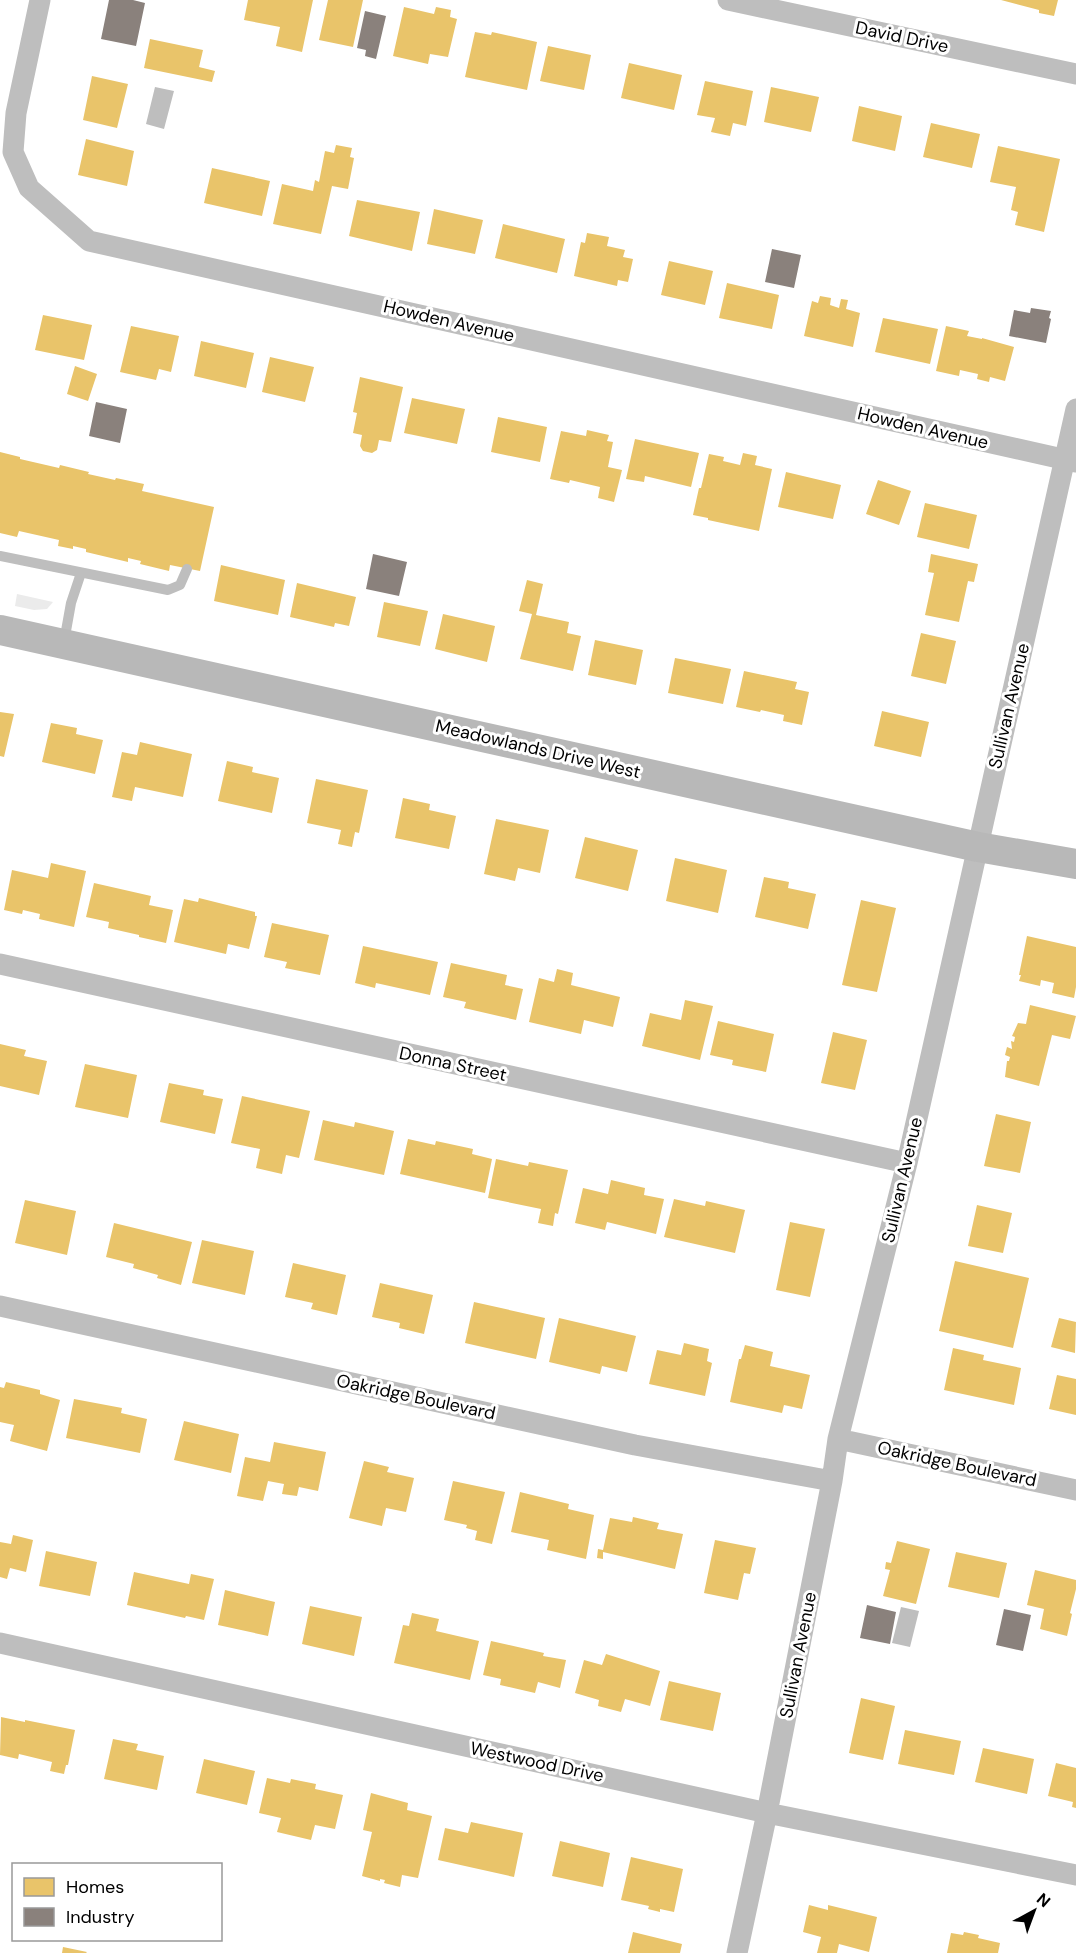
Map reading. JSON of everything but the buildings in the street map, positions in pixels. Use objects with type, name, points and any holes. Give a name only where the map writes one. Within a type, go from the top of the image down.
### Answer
[{"type":"main road","name":"Meadowlands Drive West","points":[[0,630],[978,847],[1076,864]]},
{"type":"street","name":"Howden Avenue","points":[[40,0],[16,113],[13,152],[29,188],[89,241],[1070,461]]},
{"type":"street","name":"David Drive","points":[[728,0],[1076,74]]},
{"type":"street","name":"Sullivan Avenue","points":[[737,1953],[767,1813],[832,1481],[838,1439],[907,1163],[978,847],[1070,461],[1076,409]]},
{"type":"street","name":"Donna Street","points":[[0,964],[907,1163]]},
{"type":"street","name":"Oakridge Boulevard","points":[[0,1306],[623,1443],[832,1481]]},
{"type":"street","name":"Oakridge Boulevard","points":[[838,1439],[1076,1490]]},
{"type":"street","name":"Westwood Drive","points":[[0,1643],[767,1813],[1076,1875]]},
{"type":"lane","points":[[0,556],[168,590],[180,585],[187,569]]},
{"type":"lane","points":[[64,644],[71,603],[81,573]]},
{"type":"shaded area","points":[[155,87],[174,91],[164,129],[146,124]]},
{"type":"shaded area","points":[[17,594],[53,602],[47,609],[34,610],[15,606]]},
{"type":"shaded area","points":[[901,1607],[919,1611],[910,1647],[892,1643]]}]
